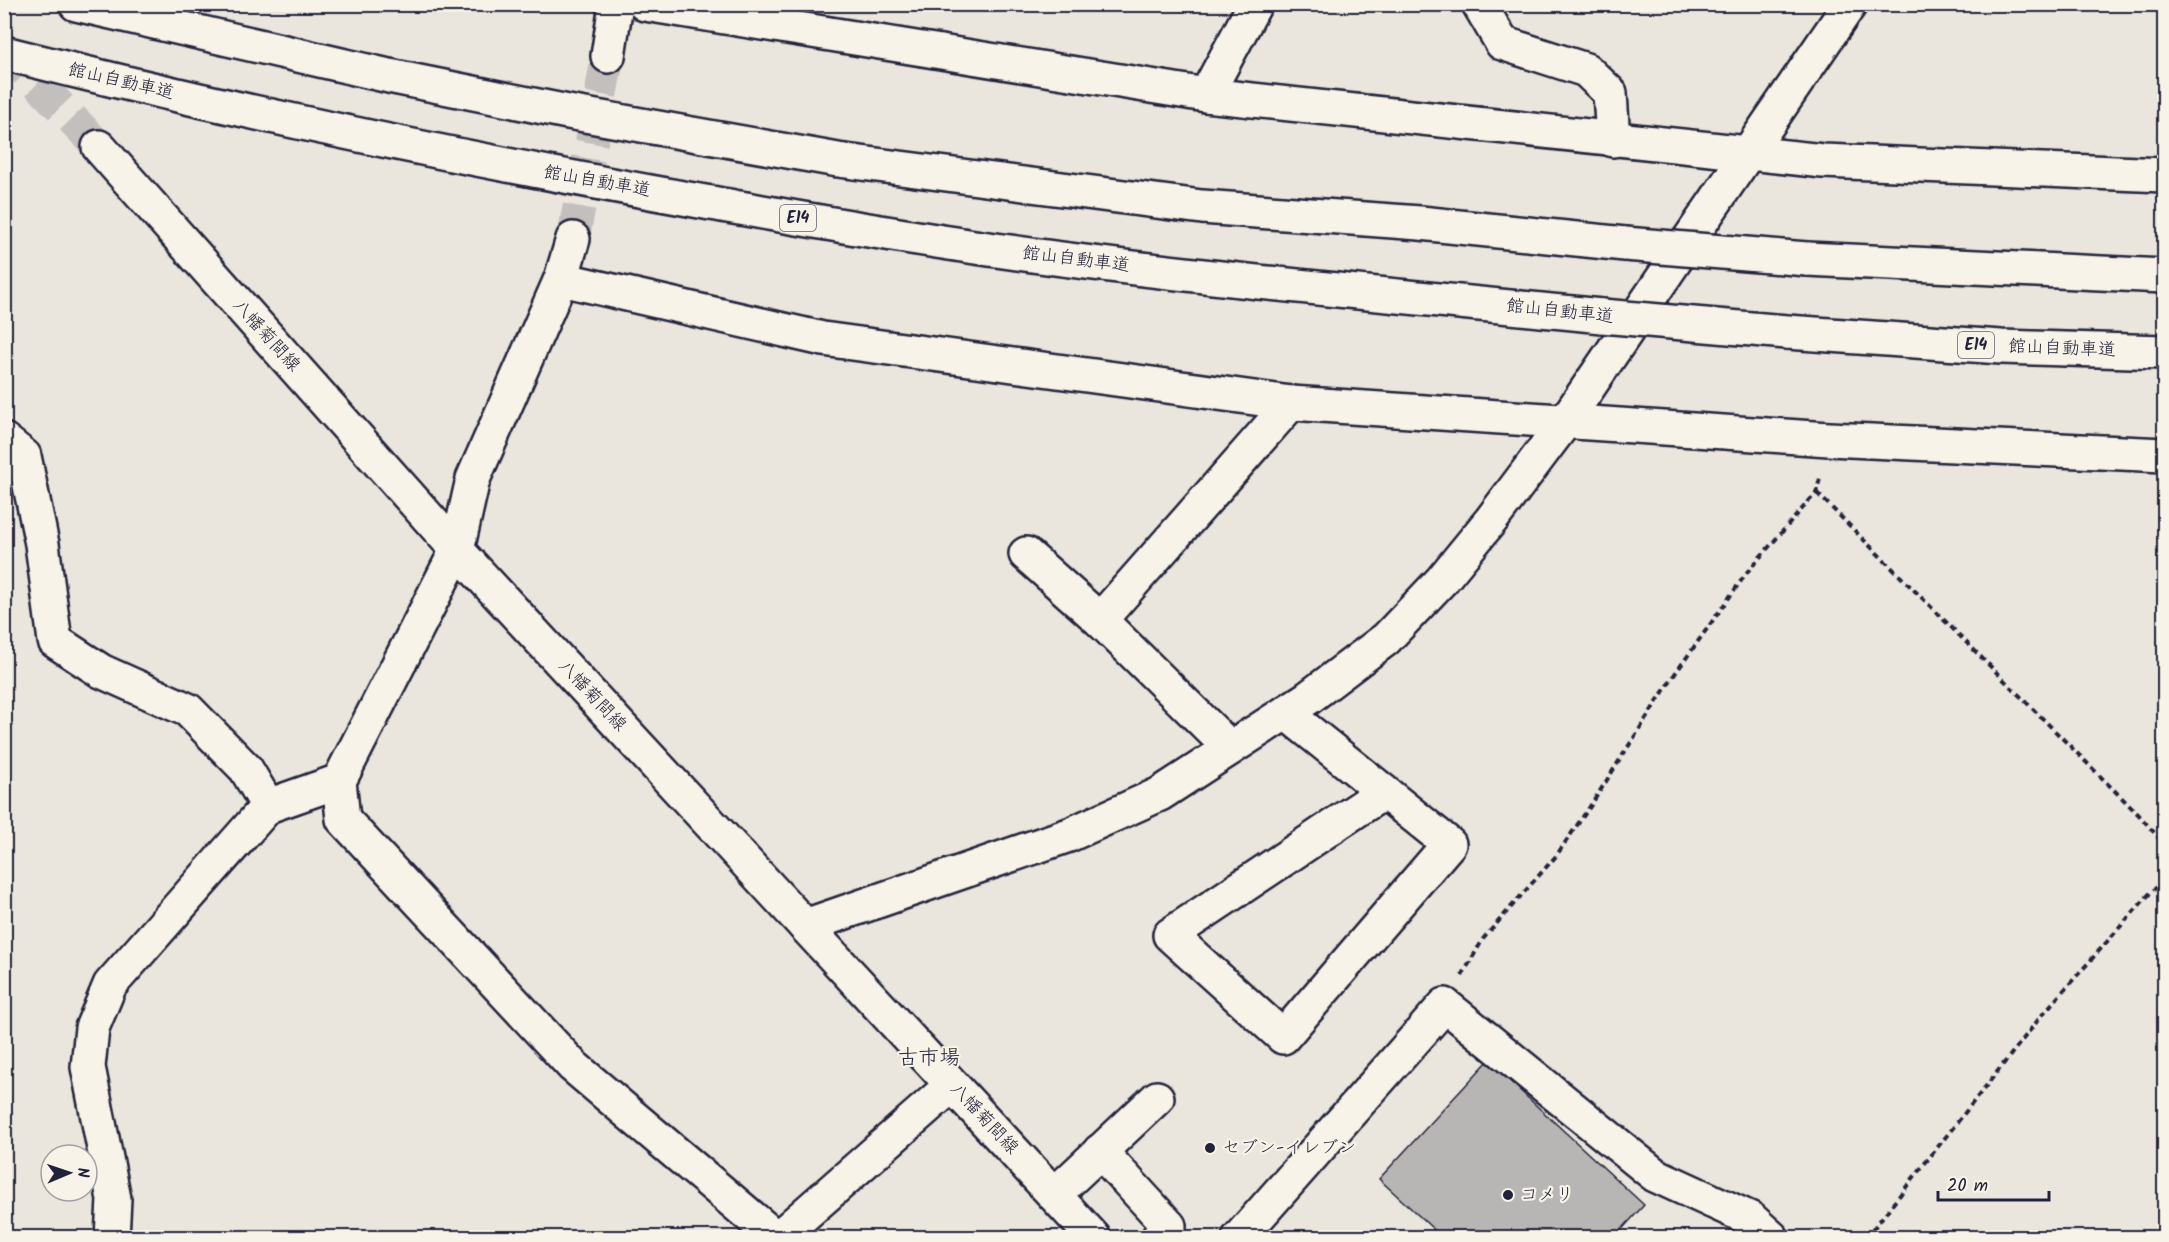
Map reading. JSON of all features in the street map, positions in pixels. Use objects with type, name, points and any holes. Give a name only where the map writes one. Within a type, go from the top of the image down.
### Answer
[{"type":"main road","points":[[76,4],[389,76],[568,112],[838,160],[1202,207],[1420,223],[1625,244],[1807,259],[2164,276]]},
{"type":"main road","points":[[608,56],[616,4]]},
{"type":"main road","points":[[645,4],[1206,95],[1823,161],[2164,175]]},
{"type":"main road","points":[[1206,95],[1255,4]]},
{"type":"main road","points":[[1479,4],[1502,42],[1587,70],[1610,93],[1613,140]]},
{"type":"main road","points":[[805,926],[1069,835],[1160,794],[1308,698],[1386,639],[1464,554],[1564,423],[1850,4]]},
{"type":"main road","name":"館山自動車道","points":[[4,53],[132,85],[554,175],[1003,251],[1174,273],[1602,316],[2001,347],[2164,352]]},
{"type":"main road","name":"八幡菊間線","points":[[99,147],[457,550],[1094,1238]]},
{"type":"main road","points":[[573,239],[561,279],[473,479],[457,550],[339,781],[343,819],[573,1066],[777,1238],[952,1085]]},
{"type":"main road","points":[[561,279],[823,339],[1291,403],[1829,439],[2164,455]]},
{"type":"main road","points":[[1100,620],[1291,403]]},
{"type":"main road","points":[[4,440],[24,456],[42,544],[55,641],[101,671],[188,710],[246,769],[268,806]]},
{"type":"main road","points":[[1026,554],[1100,620],[1230,748]]},
{"type":"main road","points":[[1286,713],[1449,844],[1283,1037],[1170,935],[1384,792]]},
{"type":"main road","points":[[112,1238],[114,1199],[87,1067],[92,1028],[111,986],[268,806],[339,781]]},
{"type":"main road","points":[[1239,1238],[1445,1005],[1655,1175],[1751,1219],[1773,1238]]},
{"type":"main road","points":[[1054,1195],[1157,1098]]},
{"type":"main road","points":[[1101,1151],[1169,1226],[1158,1238]]},
{"type":"path","points":[[1445,1005],[1484,939],[1556,856],[1672,678],[1748,571],[1816,493],[1829,439]]},
{"type":"path","points":[[1816,493],[2130,806],[2164,844]]},
{"type":"path","points":[[1866,1238],[2042,1016],[2152,891],[2164,882]]},
{"type":"building","points":[[1488,1061],[1644,1205],[1614,1238],[1443,1238],[1379,1179]]},
{"type":"tunnel","points":[[4,48],[99,147]]},
{"type":"tunnel","points":[[573,239],[608,56]]},
{"type":"place","name":"セブン-イレブン","points":[[1210,1148]]},
{"type":"place","name":"コメリ","points":[[1508,1195]]},
{"type":"district","name":"古市場","points":[[929,1058]]}]
